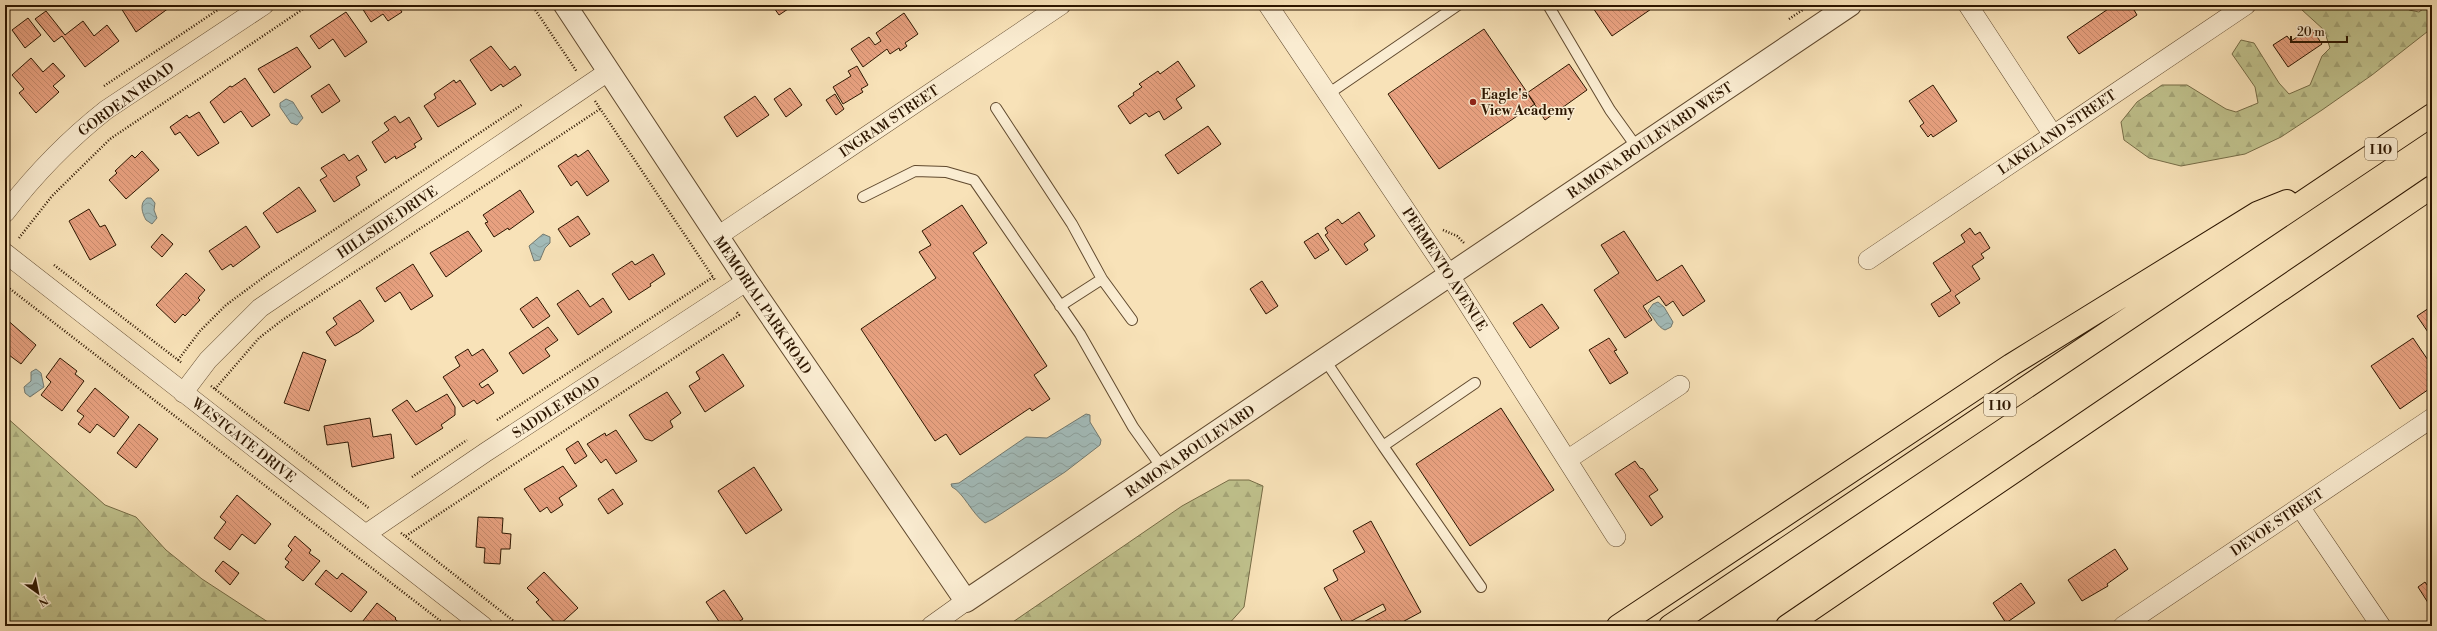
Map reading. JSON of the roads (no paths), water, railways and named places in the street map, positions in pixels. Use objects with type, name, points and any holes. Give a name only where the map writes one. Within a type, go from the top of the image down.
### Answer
[{"type":"highway","name":"I 10","points":[[1670,626],[2432,115]]},
{"type":"highway","points":[[1618,626],[2011,365],[2257,213],[2329,184]]},
{"type":"highway","points":[[1787,626],[2432,187]]},
{"type":"street","name":"GORDEAN ROAD","points":[[5,212],[56,153],[106,110],[264,5]]},
{"type":"street","name":"MEMORIAL PARK ROAD","points":[[565,5],[747,282],[966,601]]},
{"type":"street","name":"INGRAM STREET","points":[[718,236],[1061,5]]},
{"type":"street","name":"PERMENTO AVENUE","points":[[1268,5],[1450,276],[1616,537]]},
{"type":"street","name":"RAMONA BOULEVARD WEST","points":[[1450,276],[1850,5]]},
{"type":"street","points":[[1968,5],[2053,135]]},
{"type":"street","name":"LAKELAND STREET","points":[[1868,260],[2246,5]]},
{"type":"street","name":"HILLSIDE DRIVE","points":[[183,393],[208,360],[260,308],[609,71]]},
{"type":"street","name":"WESTGATE DRIVE","points":[[5,253],[483,626]]},
{"type":"street","name":"RAMONA BOULEVARD","points":[[931,626],[1450,276]]},
{"type":"street","name":"SADDLE ROAD","points":[[366,534],[493,448],[747,282]]},
{"type":"street","points":[[1567,460],[1680,385]]},
{"type":"street","name":"DEVOE STREET","points":[[2123,626],[2432,418]]},
{"type":"street","points":[[2300,507],[2381,626]]},
{"type":"lane","points":[[1328,94],[1458,5]]},
{"type":"lane","points":[[1548,5],[1610,110],[1638,149]]},
{"type":"lane","points":[[996,108],[1072,224],[1102,279],[1132,320]]},
{"type":"lane","points":[[863,197],[916,171],[946,172],[974,180],[1080,334],[1133,427],[1163,469]]},
{"type":"lane","points":[[1060,306],[1102,279]]},
{"type":"lane","points":[[1325,360],[1481,587]]},
{"type":"lane","points":[[1383,446],[1475,383]]},
{"type":"water","points":[[286,99],[293,102],[303,118],[297,125],[291,123],[280,107],[280,103]]},
{"type":"water","points":[[151,198],[155,203],[154,210],[157,218],[152,224],[146,220],[142,211],[142,205],[144,200]]},
{"type":"water","points":[[543,234],[550,237],[550,243],[545,248],[540,260],[534,261],[529,246]]},
{"type":"water","points":[[1658,302],[1664,307],[1673,322],[1671,327],[1665,330],[1662,329],[1648,311],[1653,304]]},
{"type":"water","points":[[36,369],[41,373],[44,387],[30,397],[25,393],[24,387],[31,381],[31,372]]},
{"type":"water","points":[[1086,414],[1090,415],[1090,422],[1101,440],[1100,445],[1065,472],[993,519],[985,523],[980,519],[960,493],[952,487],[951,484],[959,483],[1026,437],[1047,438]]},
{"type":"place","name":"Eagle's View Academy","points":[[1473,102]]}]
